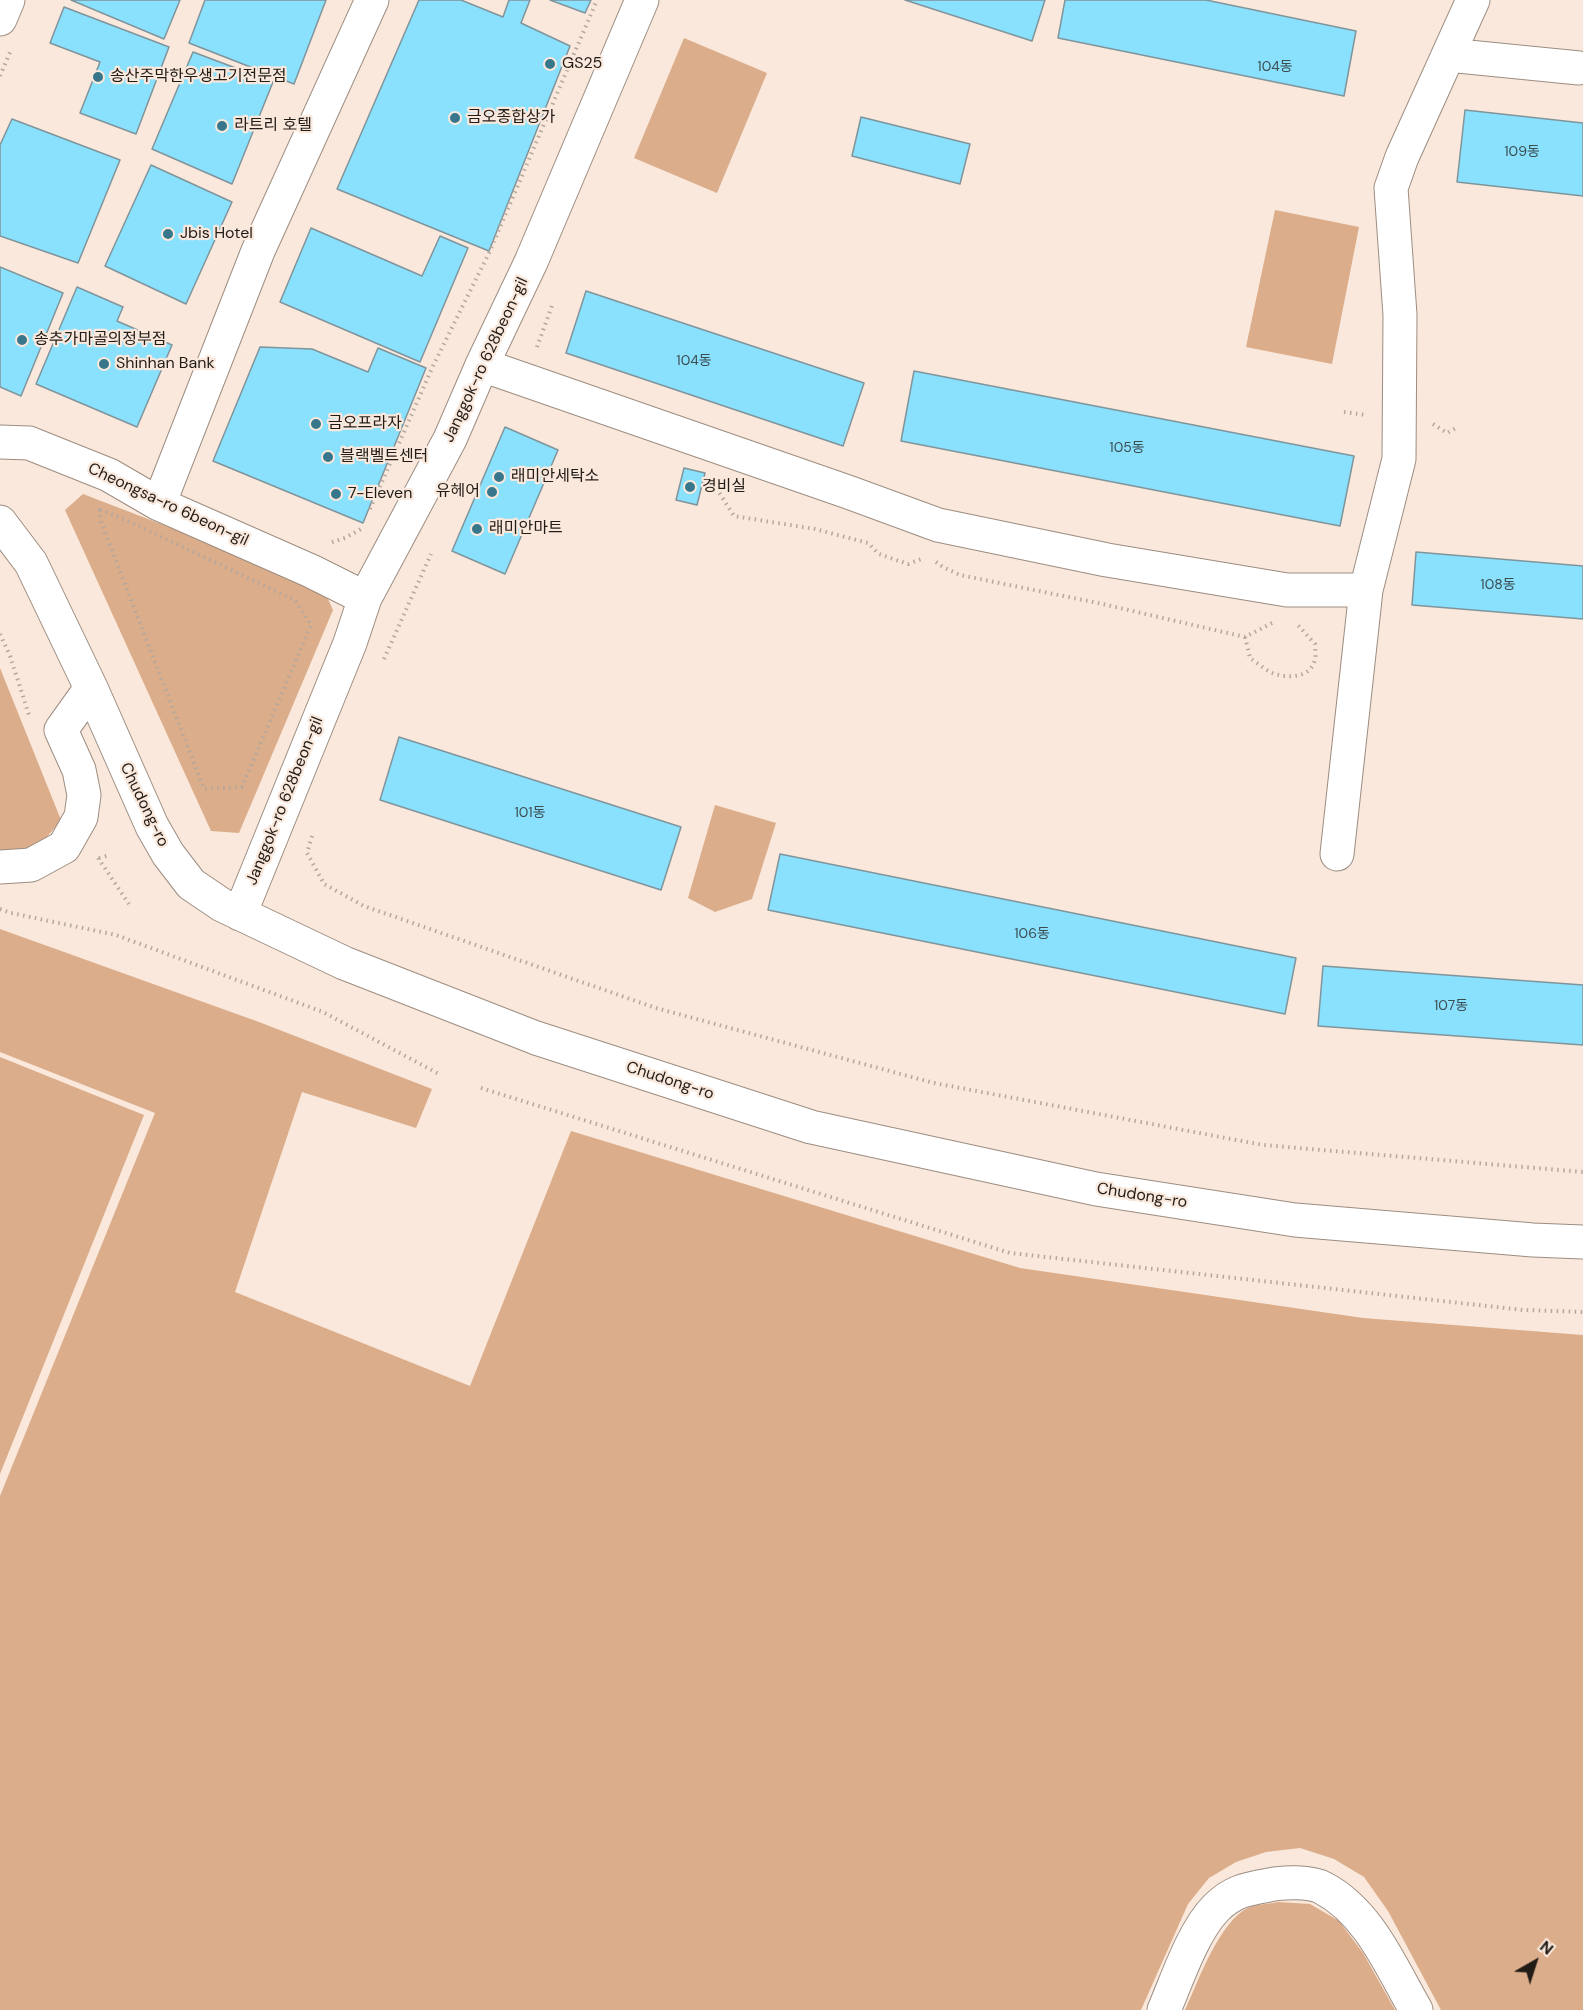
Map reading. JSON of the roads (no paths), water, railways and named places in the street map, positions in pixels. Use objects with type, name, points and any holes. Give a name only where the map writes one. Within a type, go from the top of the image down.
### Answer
[{"type":"street","points":[[0,19],[8,0]]},
{"type":"street","points":[[159,504],[258,251],[372,0]]},
{"type":"street","name":"Janggok-ro 628beon-gil","points":[[240,914],[350,643],[365,598],[450,439],[482,364],[531,262],[642,0]]},
{"type":"street","points":[[1337,854],[1366,590],[1399,459],[1400,315],[1391,188],[1402,157],[1473,0]]},
{"type":"street","points":[[1448,55],[1579,68]]},
{"type":"street","points":[[482,364],[938,525],[1107,560],[1287,590],[1366,590]]},
{"type":"street","name":"Cheongsa-ro 6beon-gil","points":[[0,442],[28,443],[109,476],[159,504],[311,570],[365,598]]},
{"type":"street","name":"Chudong-ro","points":[[0,522],[31,563],[91,688],[152,826],[168,854],[191,884],[222,905],[344,963],[536,1038],[812,1127],[1096,1189],[1295,1220],[1533,1240],[1583,1242]]},
{"type":"street","points":[[0,867],[31,865],[64,847],[81,817],[84,795],[79,770],[61,730],[91,688]]},
{"type":"street","points":[[1164,2010],[1200,1931],[1216,1908],[1241,1890],[1283,1882],[1321,1886],[1356,1912],[1381,1949],[1416,2010]]},
{"type":"place","name":"GS25","points":[[550,64]]},
{"type":"place","name":"송산주막한우생고기전문점","points":[[98,77]]},
{"type":"place","name":"금오종합상가","points":[[455,118]]},
{"type":"place","name":"라트리 호텔","points":[[222,126]]},
{"type":"place","name":"Jbis Hotel","points":[[168,234]]},
{"type":"place","name":"송추가마골의정부점","points":[[22,340]]},
{"type":"place","name":"Shinhan Bank","points":[[104,364]]},
{"type":"place","name":"금오프라자","points":[[316,424]]},
{"type":"place","name":"블랙벨트센터","points":[[328,457]]},
{"type":"place","name":"래미안세탁소","points":[[499,477]]},
{"type":"place","name":"경비실","points":[[690,487]]},
{"type":"place","name":"유헤어","points":[[492,492]]},
{"type":"place","name":"7-Eleven","points":[[336,494]]},
{"type":"place","name":"래미안마트","points":[[477,529]]}]
